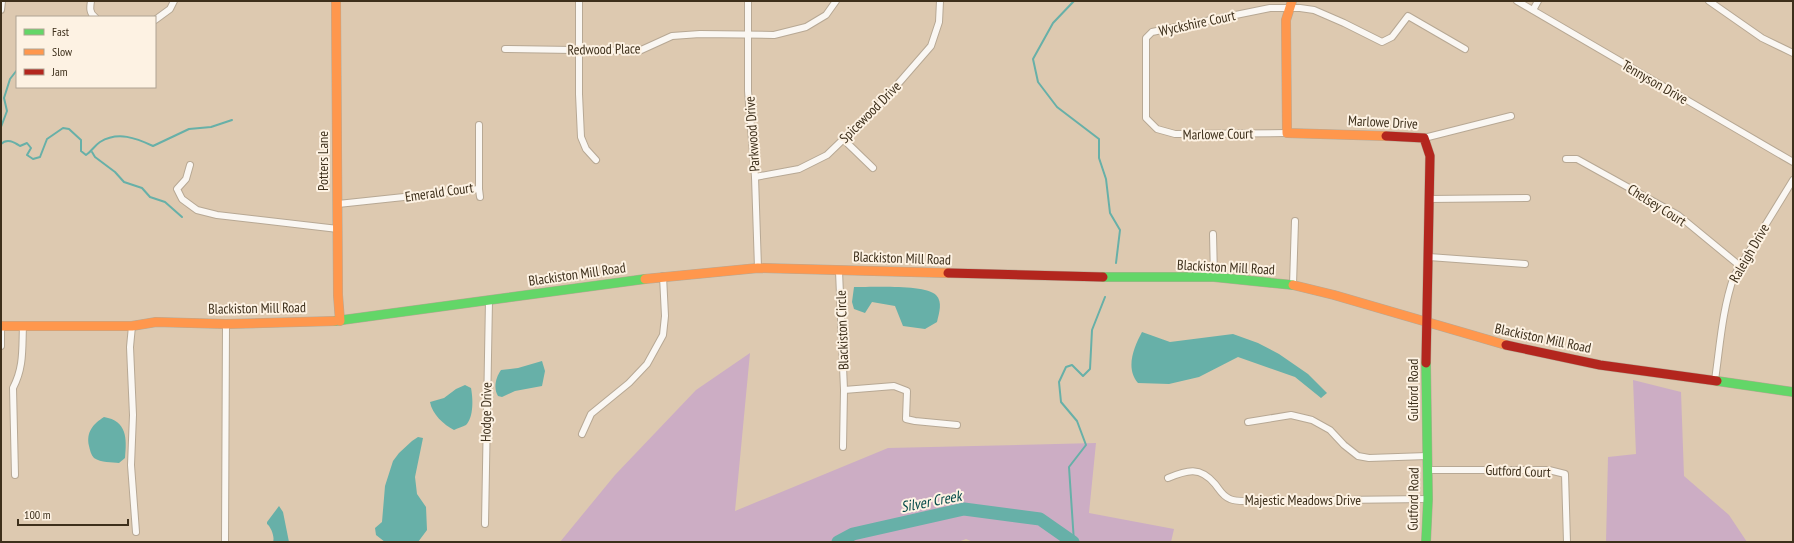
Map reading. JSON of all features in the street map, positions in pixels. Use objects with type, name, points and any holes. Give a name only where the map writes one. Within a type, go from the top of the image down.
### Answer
[{"type":"main road","name":"Potters Lane","points":[[336,1],[338,295],[340,321]]},
{"type":"main road","points":[[1287,133],[1286,20],[1291,5]]},
{"type":"main road","name":"Marlowe Drive","points":[[1287,133],[1376,135],[1424,138],[1430,156],[1428,324]]},
{"type":"main road","name":"Blackiston Mill Road","points":[[1,326],[132,326],[156,322],[226,324],[340,321],[662,276],[758,268],[812,268],[840,271],[1115,278],[1214,277],[1292,285],[1334,295],[1428,324],[1498,343],[1600,364],[1793,392]]},
{"type":"main road","name":"Gulford Road","points":[[1427,456],[1428,324]]},
{"type":"main road","name":"Gutford Road","points":[[1426,542],[1428,499],[1427,456]]},
{"type":"street","points":[[1,10],[2,1]]},
{"type":"street","points":[[91,1],[89,8],[94,16]]},
{"type":"street","points":[[156,19],[170,9],[174,1]]},
{"type":"street","points":[[579,1],[581,137],[586,149],[596,160]]},
{"type":"street","name":"Parkwood Drive","points":[[748,1],[748,91],[755,177],[758,268]]},
{"type":"street","name":"Redwood Place","points":[[505,49],[639,51],[672,36],[700,34],[774,35],[806,27],[826,15],[836,1]]},
{"type":"street","name":"Spicewood Drive","points":[[755,177],[799,169],[827,155],[884,100],[931,46],[939,22],[940,1]]},
{"type":"street","name":"Tennyson Drive","points":[[1517,1],[1793,162]]},
{"type":"street","points":[[1533,10],[1538,1]]},
{"type":"street","points":[[1710,1],[1762,38],[1793,53]]},
{"type":"street","name":"Wyckshire Court","points":[[1152,32],[1291,5],[1314,10],[1382,42],[1392,37],[1408,16],[1465,49]]},
{"type":"street","name":"Marlowe Court","points":[[1152,32],[1146,38],[1145,46],[1146,118],[1157,129],[1175,134],[1287,133]]},
{"type":"street","points":[[1424,138],[1511,116]]},
{"type":"street","name":"Emerald Court","points":[[338,204],[479,189],[479,125]]},
{"type":"street","points":[[842,139],[873,168]]},
{"type":"street","name":"Chelsey Court","points":[[1566,159],[1577,159],[1678,215],[1740,266]]},
{"type":"street","points":[[190,165],[186,179],[177,189],[182,199],[197,210],[217,215],[338,229]]},
{"type":"street","name":"Raleigh Drive","points":[[1715,380],[1723,317],[1729,290],[1734,276],[1793,180]]},
{"type":"street","points":[[479,189],[480,197]]},
{"type":"street","points":[[1429,200],[1527,198]]},
{"type":"street","points":[[1292,285],[1295,221]]},
{"type":"street","points":[[1213,234],[1214,277]]},
{"type":"street","points":[[1429,257],[1526,264]]},
{"type":"street","name":"Blackiston Circle","points":[[840,271],[844,390],[843,447]]},
{"type":"street","points":[[582,434],[591,414],[629,383],[647,364],[663,335],[665,316],[662,276]]},
{"type":"street","name":"Hodge Drive","points":[[485,524],[489,300]]},
{"type":"street","points":[[225,542],[226,324]]},
{"type":"street","points":[[1,326],[1,346]]},
{"type":"street","points":[[16,475],[13,388],[20,375],[22,366],[23,326]]},
{"type":"street","points":[[132,326],[130,347],[133,415],[131,465],[136,532]]},
{"type":"street","name":"Blackiston Circle","points":[[844,390],[894,386],[907,391],[906,419],[957,425]]},
{"type":"street","points":[[1248,422],[1291,415],[1312,420],[1330,430],[1344,445],[1358,456],[1369,458],[1427,456]]},
{"type":"street","name":"Gutford Court","points":[[1427,470],[1549,470],[1566,474],[1567,542]]},
{"type":"street","name":"Majestic Meadows Drive","points":[[1168,478],[1184,471],[1196,471],[1205,474],[1222,494],[1231,500],[1428,499]]},
{"type":"shaded area","points":[[750,353],[735,511],[888,448],[1096,443],[1089,513],[1174,529],[1171,542],[973,542],[966,539],[958,542],[560,542],[615,475],[696,390]]},
{"type":"shaded area","points":[[1633,380],[1681,392],[1684,476],[1729,515],[1747,542],[1606,542],[1608,457],[1636,454]]},
{"type":"water","points":[[854,287],[897,287],[930,291],[936,295],[939,301],[940,308],[937,322],[925,329],[903,326],[895,306],[872,302],[865,313],[854,309],[852,302]]},
{"type":"water","points":[[1142,332],[1170,342],[1233,334],[1258,343],[1279,354],[1308,374],[1327,393],[1321,398],[1295,377],[1238,357],[1199,377],[1169,384],[1138,383],[1134,377],[1131,364],[1136,344]]},
{"type":"water","points":[[542,361],[545,371],[542,386],[515,391],[502,397],[498,396],[496,393],[496,383],[501,370],[518,368]]},
{"type":"water","points":[[465,385],[471,388],[472,412],[469,422],[466,425],[454,430],[439,419],[433,411],[430,402],[444,398],[456,389]]},
{"type":"water","points":[[104,417],[117,422],[124,432],[126,444],[125,458],[119,463],[97,460],[93,457],[89,446],[88,441],[91,429]]},
{"type":"water","points":[[418,437],[423,438],[415,477],[417,494],[426,507],[427,530],[418,542],[385,542],[376,535],[375,528],[382,522],[385,486],[393,461],[399,453]]},
{"type":"water","points":[[279,506],[283,512],[289,542],[273,542],[272,532],[267,524]]},
{"type":"waterway","points":[[1074,1],[1053,23],[1033,59],[1038,82],[1057,107],[1099,139],[1099,158],[1106,179],[1110,213],[1120,230],[1116,263]]},
{"type":"waterway","points":[[1,127],[7,111],[4,98],[10,79],[16,71]]},
{"type":"waterway","points":[[1,144],[6,141],[13,142],[20,146],[27,143],[31,148],[27,155],[33,159],[40,157],[47,139],[63,128],[69,129],[81,140],[81,151],[86,155],[100,142],[113,137],[120,136],[134,138],[153,146],[189,129],[211,127],[232,120]]},
{"type":"waterway","points":[[92,152],[95,157],[115,172],[124,182],[142,188],[150,197],[165,202],[182,217]]},
{"type":"waterway","points":[[1074,542],[1069,467],[1086,445],[1077,421],[1061,402],[1059,382],[1066,367],[1072,365],[1083,376],[1090,369],[1092,330],[1105,297]]},
{"type":"waterway","name":"Silver Creek","points":[[838,542],[853,534],[964,509],[1040,519],[1073,542]]},
{"type":"traffic: fast","points":[[1103,277],[1214,277],[1293,285]]},
{"type":"traffic: fast","points":[[335,321],[645,279]]},
{"type":"traffic: fast","points":[[1426,363],[1428,499],[1426,542]]},
{"type":"traffic: fast","points":[[1717,381],[1793,392]]},
{"type":"traffic: slow","points":[[336,1],[338,295],[340,321]]},
{"type":"traffic: slow","points":[[1292,1],[1286,20],[1287,133],[1386,136]]},
{"type":"traffic: slow","points":[[645,279],[758,268],[948,273]]},
{"type":"traffic: slow","points":[[1293,285],[1334,295],[1506,345]]},
{"type":"traffic: slow","points":[[1,326],[132,326],[156,322],[226,324],[335,321]]},
{"type":"traffic: jam","points":[[1386,136],[1424,138],[1430,156],[1426,363]]},
{"type":"traffic: jam","points":[[948,273],[1103,277]]},
{"type":"traffic: jam","points":[[1506,345],[1600,365],[1717,381]]}]
